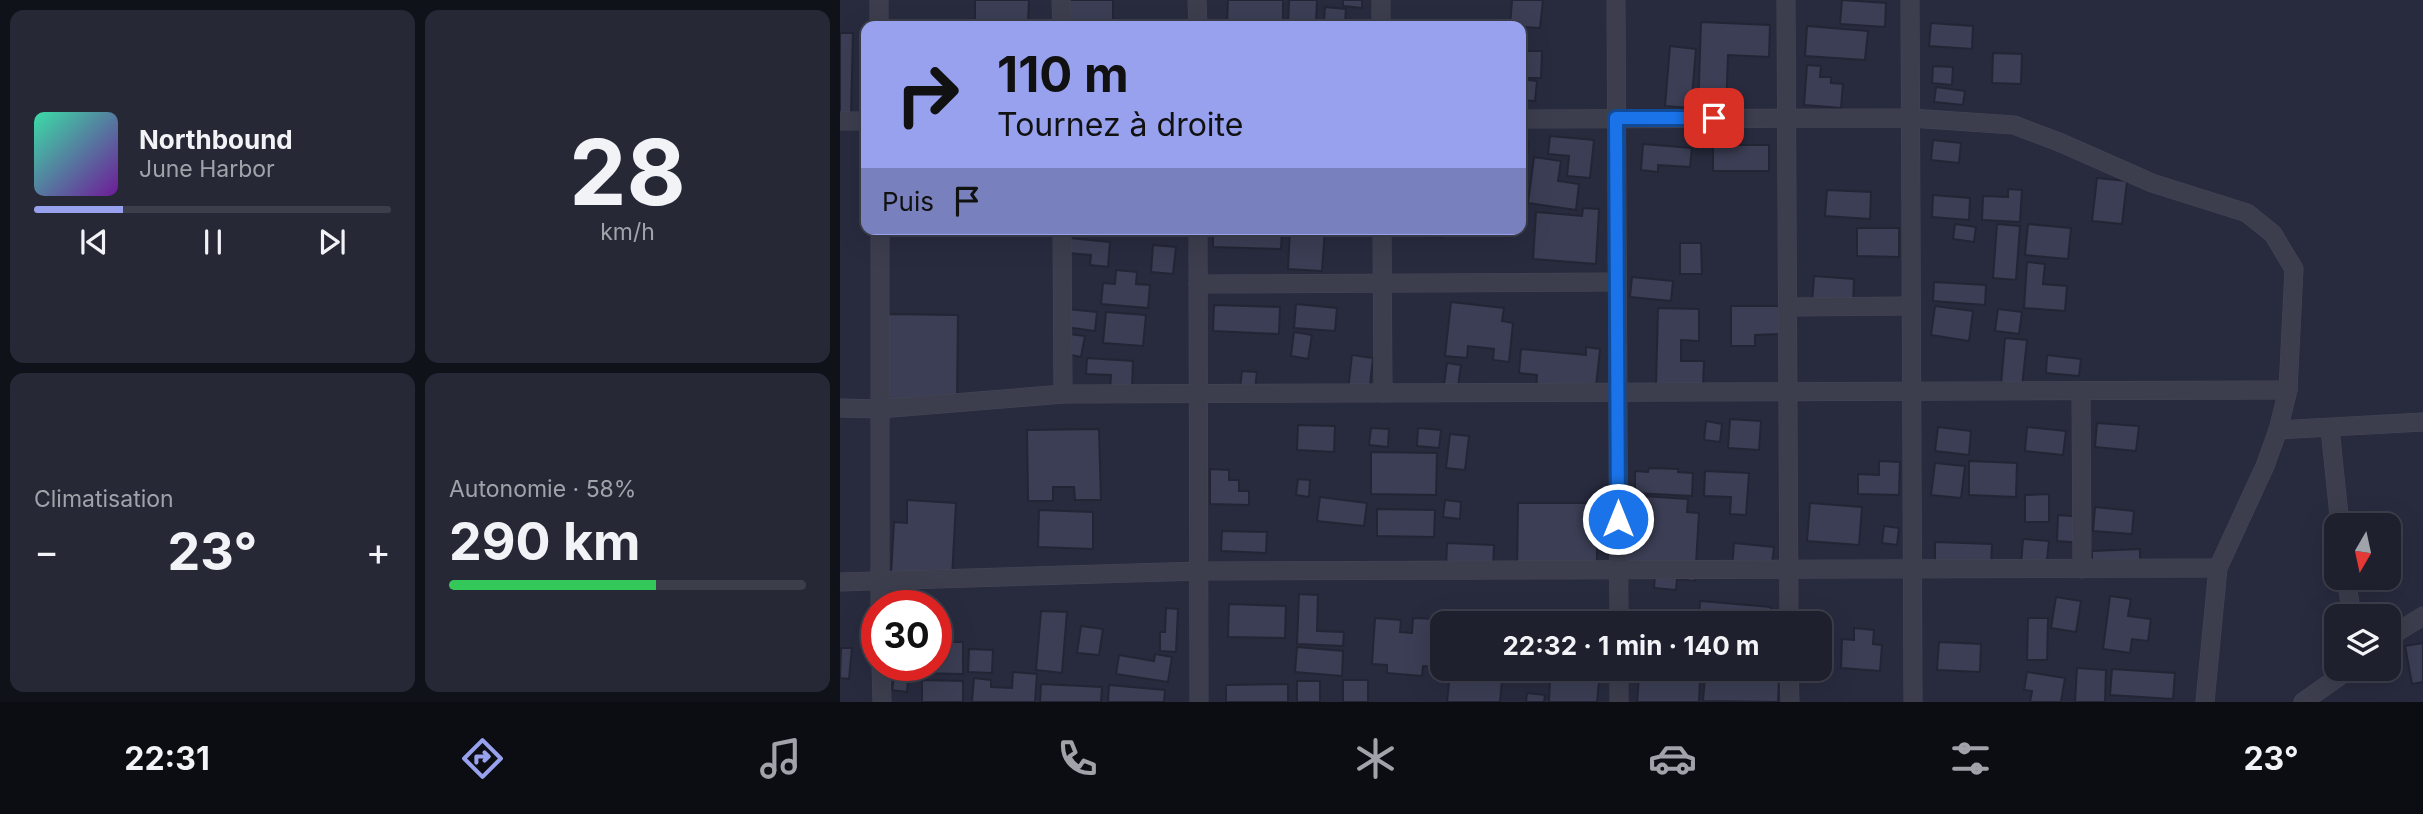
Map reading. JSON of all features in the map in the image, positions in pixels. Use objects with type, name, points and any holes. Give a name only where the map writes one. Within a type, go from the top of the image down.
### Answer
[{"type":"street","points":[[879,0],[879,21]]},
{"type":"street","points":[[1061,0],[1062,21]]},
{"type":"street","points":[[1198,0],[1198,21]]},
{"type":"street","points":[[1381,0],[1381,21]]},
{"type":"street","points":[[1616,0],[1619,611]]},
{"type":"street","points":[[1786,0],[1789,611]]},
{"type":"street","points":[[1910,0],[1913,702]]},
{"type":"street","points":[[1526,119],[1910,118],[2014,125],[2152,183],[2247,213],[2273,234],[2294,269],[2288,390],[2266,466],[2218,569],[2205,702]]},
{"type":"street","points":[[840,121],[861,121]]},
{"type":"street","points":[[880,235],[880,590]]},
{"type":"street","points":[[1062,235],[1063,394]]},
{"type":"street","points":[[1198,235],[1199,702]]},
{"type":"street","points":[[1382,235],[1383,393]]},
{"type":"street","points":[[1198,284],[1617,282]]},
{"type":"street","points":[[1788,307],[1911,306]]},
{"type":"street","points":[[840,408],[880,410],[1063,394],[2288,390]]},
{"type":"street","points":[[2081,391],[2082,569]]},
{"type":"street","points":[[2278,430],[2423,422]]},
{"type":"street","points":[[2330,429],[2339,513]]},
{"type":"street","points":[[840,582],[1199,571],[2218,569]]},
{"type":"street","points":[[2401,630],[2423,615]]},
{"type":"street","points":[[881,681],[882,702]]},
{"type":"street","points":[[1619,681],[1619,702]]},
{"type":"street","points":[[1789,681],[1790,702]]},
{"type":"street","points":[[2302,702],[2332,681]]},
{"type":"building","points":[[975,0],[1029,0],[1028,21],[975,21]]},
{"type":"building","points":[[1061,0],[1113,0],[1113,21],[1060,21]]},
{"type":"building","points":[[1228,0],[1283,0],[1283,21],[1227,21]]},
{"type":"building","points":[[1289,0],[1317,0],[1316,21],[1288,21]]},
{"type":"building","points":[[1343,0],[1362,0],[1362,8],[1343,6]]},
{"type":"building","points":[[1512,0],[1543,0],[1540,28],[1526,27],[1526,21],[1510,21]]},
{"type":"building","points":[[1842,0],[1886,3],[1885,27],[1840,24]]},
{"type":"building","points":[[1325,7],[1346,9],[1345,21],[1324,21]]},
{"type":"building","points":[[1701,22],[1770,25],[1769,57],[1728,55],[1726,112],[1698,110]]},
{"type":"building","points":[[1931,23],[1973,26],[1972,49],[1929,46]]},
{"type":"building","points":[[1807,26],[1868,31],[1865,60],[1805,56]]},
{"type":"building","points":[[840,33],[853,33],[851,117],[840,117]]},
{"type":"building","points":[[1670,46],[1696,49],[1691,108],[1665,106]]},
{"type":"building","points":[[1527,51],[1542,51],[1541,78],[1526,78]]},
{"type":"building","points":[[1993,53],[2022,54],[2021,84],[1992,83]]},
{"type":"building","points":[[1807,65],[1821,66],[1820,77],[1831,77],[1831,83],[1843,84],[1841,108],[1804,105]]},
{"type":"building","points":[[1933,66],[1953,67],[1952,85],[1932,83]]},
{"type":"building","points":[[1526,80],[1537,81],[1535,101],[1526,100]]},
{"type":"building","points":[[1936,87],[1965,91],[1963,105],[1934,102]]},
{"type":"building","points":[[1550,136],[1594,140],[1590,178],[1567,176],[1569,156],[1548,154]]},
{"type":"building","points":[[1933,140],[1961,143],[1959,163],[1931,160]]},
{"type":"building","points":[[1643,144],[1692,148],[1690,167],[1658,165],[1658,172],[1641,170]]},
{"type":"building","points":[[1713,145],[1769,145],[1769,171],[1713,171]]},
{"type":"building","points":[[1534,157],[1561,161],[1558,181],[1579,184],[1576,210],[1528,203]]},
{"type":"building","points":[[2097,178],[2127,181],[2122,224],[2092,221]]},
{"type":"building","points":[[2008,189],[2022,190],[2020,222],[1982,220],[1983,196],[2008,197]]},
{"type":"building","points":[[1827,190],[1871,192],[1870,219],[1825,216]]},
{"type":"building","points":[[1933,195],[1970,198],[1969,220],[1932,217]]},
{"type":"building","points":[[1583,208],[1599,209],[1596,264],[1533,259],[1536,212],[1582,216]]},
{"type":"building","points":[[1955,224],[1976,227],[1974,242],[1953,239]]},
{"type":"building","points":[[1997,224],[2020,226],[2016,280],[1993,278]]},
{"type":"building","points":[[2028,224],[2071,228],[2068,259],[2025,255]]},
{"type":"building","points":[[1857,228],[1899,228],[1899,257],[1857,256]]},
{"type":"building","points":[[1213,235],[1282,235],[1281,249],[1213,247]]},
{"type":"building","points":[[1290,235],[1325,235],[1322,271],[1288,269]]},
{"type":"building","points":[[1410,235],[1443,235],[1443,237]]},
{"type":"building","points":[[1070,238],[1110,242],[1108,267],[1090,265],[1091,255],[1068,253]]},
{"type":"building","points":[[1680,243],[1701,243],[1702,274],[1680,274]]},
{"type":"building","points":[[1153,245],[1176,247],[1173,274],[1151,272]]},
{"type":"building","points":[[2027,262],[2045,264],[2043,284],[2067,286],[2065,311],[2024,308]]},
{"type":"building","points":[[1116,270],[1137,272],[1136,284],[1150,285],[1148,308],[1101,304],[1103,283],[1115,284]]},
{"type":"building","points":[[1814,276],[1854,279],[1853,307],[1812,304]]},
{"type":"building","points":[[1632,277],[1673,281],[1671,301],[1630,297]]},
{"type":"building","points":[[1934,282],[1986,285],[1985,305],[1933,301]]},
{"type":"building","points":[[1451,302],[1504,308],[1502,321],[1513,323],[1509,362],[1493,360],[1494,349],[1468,346],[1467,358],[1445,356]]},
{"type":"building","points":[[1296,304],[1337,308],[1335,331],[1294,328]]},
{"type":"building","points":[[1214,305],[1280,307],[1279,334],[1213,331]]},
{"type":"building","points":[[1731,306],[1780,306],[1779,334],[1755,335],[1755,346],[1731,346]]},
{"type":"building","points":[[1935,306],[1973,311],[1969,341],[1931,335]]},
{"type":"building","points":[[1658,308],[1699,309],[1699,341],[1681,340],[1681,361],[1704,361],[1703,386],[1656,385]]},
{"type":"building","points":[[1067,309],[1097,312],[1095,331],[1065,327]]},
{"type":"building","points":[[1998,309],[2022,312],[2019,334],[1995,331]]},
{"type":"building","points":[[1106,312],[1146,315],[1143,346],[1103,343]]},
{"type":"building","points":[[887,314],[958,315],[957,401],[886,400]]},
{"type":"building","points":[[1294,332],[1312,335],[1308,359],[1291,356]]},
{"type":"building","points":[[1069,334],[1085,336],[1081,357],[1066,354]]},
{"type":"building","points":[[2005,338],[2027,340],[2022,387],[2001,385]]},
{"type":"building","points":[[1586,347],[1600,349],[1595,396],[1536,389],[1537,375],[1519,373],[1521,349],[1586,355]]},
{"type":"building","points":[[1352,355],[1373,358],[1369,394],[1348,391]]},
{"type":"building","points":[[2047,355],[2081,359],[2079,376],[2046,373]]},
{"type":"building","points":[[1087,358],[1133,361],[1132,391],[1110,390],[1111,375],[1086,374]]},
{"type":"building","points":[[1447,363],[1461,365],[1457,393],[1443,391]]},
{"type":"building","points":[[1242,371],[1257,372],[1255,389],[1240,388]]},
{"type":"building","points":[[1730,419],[1761,421],[1759,450],[1728,448]]},
{"type":"building","points":[[1706,421],[1722,424],[1720,442],[1704,440]]},
{"type":"building","points":[[2097,423],[2139,426],[2136,451],[2095,447]]},
{"type":"building","points":[[1298,425],[1335,426],[1334,452],[1297,450]]},
{"type":"building","points":[[1938,427],[1971,431],[1969,455],[1935,451]]},
{"type":"building","points":[[2027,427],[2066,431],[2063,455],[2025,451]]},
{"type":"building","points":[[1371,428],[1389,429],[1388,447],[1369,445]]},
{"type":"building","points":[[1418,428],[1441,430],[1439,448],[1417,446]]},
{"type":"building","points":[[1099,429],[1101,500],[1075,500],[1074,487],[1053,487],[1053,501],[1028,501],[1027,430]]},
{"type":"building","points":[[1450,434],[1469,436],[1465,470],[1446,468]]},
{"type":"building","points":[[1371,452],[1437,453],[1436,495],[1371,494]]},
{"type":"building","points":[[1879,461],[1900,462],[1899,495],[1858,494],[1858,474],[1879,475]]},
{"type":"building","points":[[1969,461],[2017,463],[2016,497],[1969,495]]},
{"type":"building","points":[[1935,463],[1965,466],[1961,498],[1931,495]]},
{"type":"building","points":[[1649,468],[1678,469],[1678,472],[1693,473],[1692,496],[1635,493],[1635,471],[1648,472]]},
{"type":"building","points":[[1210,469],[1229,470],[1229,480],[1239,480],[1239,491],[1249,491],[1249,505],[1210,504]]},
{"type":"building","points":[[1705,471],[1749,473],[1746,515],[1730,514],[1731,497],[1704,496]]},
{"type":"building","points":[[1298,479],[1310,480],[1309,497],[1296,495]]},
{"type":"building","points":[[2049,494],[2049,522],[2025,522],[2025,495]]},
{"type":"building","points":[[1628,495],[1688,499],[1687,512],[1699,513],[1695,581],[1677,579],[1676,590],[1654,588],[1655,575],[1623,573]]},
{"type":"building","points":[[1320,497],[1367,503],[1364,526],[1317,521]]},
{"type":"building","points":[[907,500],[956,503],[952,578],[891,574],[894,522],[907,523]]},
{"type":"building","points":[[1445,500],[1461,502],[1460,519],[1443,517]]},
{"type":"building","points":[[1518,503],[1597,503],[1597,572],[1517,572]]},
{"type":"building","points":[[1810,503],[1862,507],[1859,545],[1807,541]]},
{"type":"building","points":[[2095,507],[2134,511],[2132,534],[2093,531]]},
{"type":"building","points":[[1377,509],[1435,510],[1434,537],[1377,536]]},
{"type":"building","points":[[1039,510],[1093,512],[1093,549],[1038,547]]},
{"type":"building","points":[[2058,515],[2084,517],[2083,543],[2057,541]]},
{"type":"building","points":[[1884,526],[1899,528],[1897,545],[1882,543]]},
{"type":"building","points":[[1222,531],[1267,532],[1266,553],[1221,551]]},
{"type":"building","points":[[2023,539],[2049,541],[2046,568],[2021,565]]},
{"type":"building","points":[[1935,542],[1992,544],[1991,568],[1935,566]]},
{"type":"building","points":[[1447,543],[1494,545],[1493,571],[1446,569]]},
{"type":"building","points":[[1734,543],[1774,547],[1771,573],[1732,569]]},
{"type":"building","points":[[2140,549],[2140,565],[2092,567],[2092,551]]},
{"type":"building","points":[[1299,594],[1318,595],[1317,631],[1344,632],[1343,646],[1297,644]]},
{"type":"building","points":[[2110,596],[2131,599],[2128,616],[2151,619],[2148,641],[2132,639],[2130,653],[2103,649]]},
{"type":"building","points":[[2056,597],[2081,601],[2076,632],[2051,628]]},
{"type":"building","points":[[1700,601],[1771,607],[1771,611],[1700,611]]},
{"type":"building","points":[[1229,604],[1286,606],[1285,638],[1228,637]]},
{"type":"building","points":[[1166,608],[1178,609],[1176,652],[1160,651],[1160,632],[1165,632]]},
{"type":"building","points":[[1041,611],[1067,612],[1062,673],[1036,670]]},
{"type":"building","points":[[1375,618],[1401,620],[1400,632],[1412,633],[1413,618],[1430,619],[1430,667],[1423,666],[1422,676],[1387,673],[1387,665],[1372,664]]},
{"type":"building","points":[[2028,618],[2048,618],[2047,660],[2027,660]]},
{"type":"building","points":[[1081,626],[1103,629],[1099,655],[1077,653]]},
{"type":"building","points":[[1854,628],[1874,630],[1873,644],[1882,645],[1880,671],[1841,668],[1842,639],[1854,640]]},
{"type":"building","points":[[952,642],[963,642],[963,674],[952,674]]},
{"type":"building","points":[[1939,642],[1981,644],[1980,672],[1937,670]]},
{"type":"building","points":[[2423,643],[2423,682],[2412,684],[2405,646]]},
{"type":"building","points":[[1297,647],[1343,651],[1342,676],[1295,672]]},
{"type":"building","points":[[841,648],[852,648],[849,679],[840,678]]},
{"type":"building","points":[[969,649],[993,650],[992,673],[968,672]]},
{"type":"building","points":[[1155,654],[1172,657],[1168,682],[1116,674],[1119,655],[1154,661]]},
{"type":"building","points":[[2077,668],[2106,670],[2105,702],[2075,702]]},
{"type":"building","points":[[2112,669],[2175,673],[2173,699],[2110,695]]},
{"type":"building","points":[[1013,672],[1037,674],[1035,702],[972,702],[974,678],[991,680],[991,687],[1012,688]]},
{"type":"building","points":[[2027,672],[2065,678],[2061,702],[2030,702],[2032,691],[2024,690]]},
{"type":"building","points":[[1343,680],[1368,680],[1368,702],[1343,702]]},
{"type":"building","points":[[894,681],[908,681],[907,692],[892,690]]},
{"type":"building","points":[[922,681],[963,681],[963,702],[922,702]]},
{"type":"building","points":[[1297,681],[1320,681],[1320,702],[1297,702]]},
{"type":"building","points":[[1449,681],[1502,681],[1500,702],[1447,702]]},
{"type":"building","points":[[1550,681],[1599,681],[1597,702],[1549,702]]},
{"type":"building","points":[[1639,681],[1700,681],[1699,702],[1637,702]]},
{"type":"building","points":[[1705,681],[1779,681],[1778,702],[1703,701]]},
{"type":"building","points":[[1041,684],[1102,687],[1101,702],[1040,702]]},
{"type":"building","points":[[1288,684],[1288,702],[1226,702],[1226,685]]},
{"type":"building","points":[[1109,685],[1165,690],[1164,702],[1108,702]]},
{"type":"building","points":[[1527,693],[1545,695],[1544,702],[1526,702]]},
{"type":"route","points":[[1618,519],[1616,118],[1714,118]]}]
